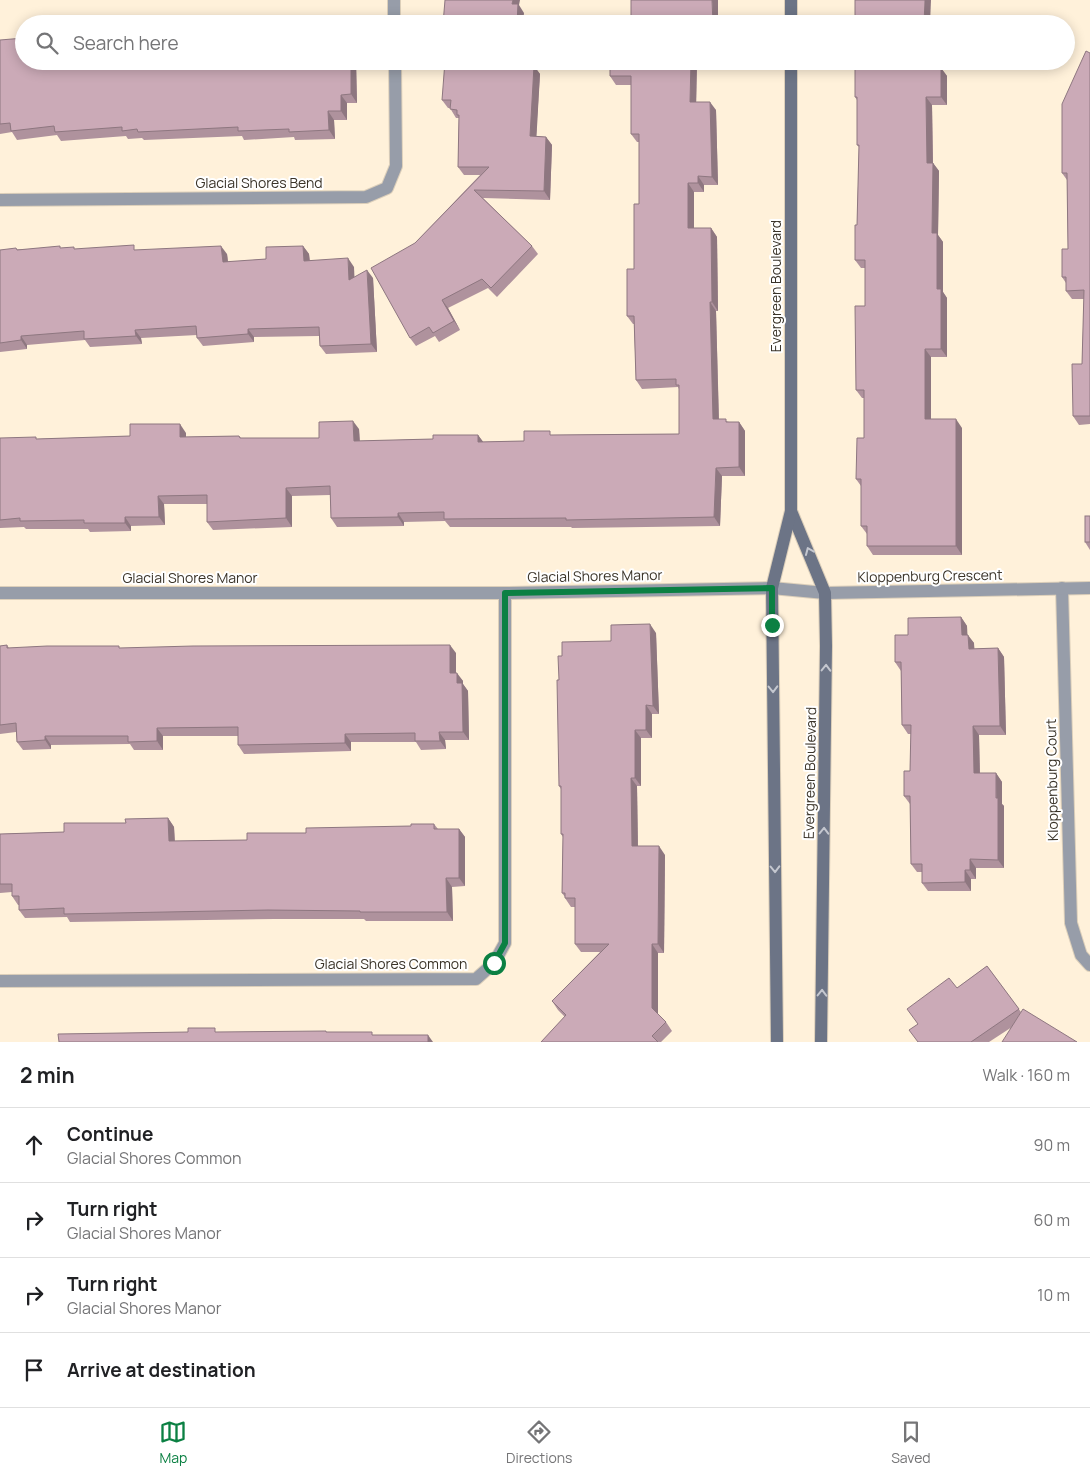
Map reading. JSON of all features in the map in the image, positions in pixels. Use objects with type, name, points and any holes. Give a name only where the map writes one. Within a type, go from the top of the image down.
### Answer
[{"type":"street","points":[[394,0],[394,15]]},
{"type":"street","points":[[791,0],[791,15]]},
{"type":"street","name":"Glacial Shores Bend","points":[[0,200],[366,197],[387,188],[396,166],[395,70]]},
{"type":"street","name":"Evergreen Boulevard","points":[[772,588],[791,511],[791,70]]},
{"type":"street","name":"Evergreen Boulevard","points":[[791,511],[825,593],[821,1042]]},
{"type":"street","points":[[772,588],[777,1042]]},
{"type":"street","name":"Kloppenburg Crescent","points":[[772,588],[825,593],[1090,588]]},
{"type":"street","name":"Glacial Shores Manor","points":[[0,593],[505,593],[772,588]]},
{"type":"street","name":"Kloppenburg Court","points":[[1062,588],[1071,923],[1080,955],[1090,966]]},
{"type":"street","name":"Glacial Shores Common","points":[[0,981],[476,979],[494,963],[505,943],[505,593]]},
{"type":"building","points":[[445,0],[513,0],[512,4],[518,4],[517,15],[444,15]]},
{"type":"building","points":[[631,0],[712,0],[713,15],[631,15]]},
{"type":"building","points":[[855,0],[925,0],[924,15],[855,15]]},
{"type":"building","points":[[15,39],[15,70],[351,70],[351,94],[341,95],[341,111],[328,111],[329,130],[289,132],[289,129],[238,131],[238,127],[138,132],[137,129],[122,131],[122,127],[55,132],[54,126],[11,131],[10,123],[0,124],[0,40]]},
{"type":"building","points":[[1086,51],[1090,53],[1090,416],[1073,416],[1072,364],[1082,364],[1084,290],[1066,291],[1066,277],[1062,277],[1062,249],[1068,249],[1067,173],[1062,173],[1062,104]]},
{"type":"building","points":[[444,70],[534,70],[530,136],[546,137],[544,191],[474,190],[532,246],[491,288],[482,279],[442,300],[454,321],[433,333],[429,327],[410,338],[371,268],[415,243],[489,167],[458,167],[459,115],[457,115],[457,110],[450,109],[451,100],[442,100]]},
{"type":"building","points":[[610,70],[691,70],[690,102],[710,102],[712,177],[698,176],[698,183],[688,183],[688,228],[711,228],[712,302],[710,302],[713,419],[739,422],[739,467],[716,468],[714,517],[566,520],[566,518],[444,519],[444,512],[398,513],[398,517],[331,518],[330,486],[286,488],[286,518],[207,522],[207,495],[158,496],[159,517],[125,517],[125,523],[84,523],[84,520],[20,521],[20,518],[0,520],[0,438],[36,437],[36,439],[130,436],[130,424],[180,424],[180,437],[319,438],[319,422],[353,421],[354,441],[433,439],[433,435],[478,435],[478,442],[524,441],[524,431],[550,431],[550,435],[679,434],[679,385],[676,385],[676,379],[636,380],[634,316],[627,316],[627,269],[634,269],[634,204],[639,204],[639,134],[631,134],[631,76],[610,76]]},
{"type":"building","points":[[855,70],[941,70],[941,97],[926,97],[927,163],[933,163],[932,233],[937,233],[937,289],[941,289],[941,349],[925,349],[925,419],[956,419],[956,546],[867,546],[867,526],[861,526],[861,479],[856,479],[857,438],[864,438],[864,390],[856,390],[855,306],[865,306],[865,260],[855,260],[859,145],[857,145],[857,97],[855,97]]},
{"type":"building","points":[[134,245],[134,250],[221,246],[223,262],[266,259],[266,247],[303,246],[304,261],[348,258],[349,280],[367,270],[371,344],[320,346],[319,327],[248,329],[248,334],[197,338],[196,326],[135,330],[136,336],[84,339],[84,331],[21,336],[21,340],[0,343],[0,250],[60,246],[60,248],[74,247],[74,249]]},
{"type":"building","points":[[1085,516],[1090,516],[1090,542],[1085,542]]},
{"type":"building","points":[[961,617],[962,635],[968,635],[969,649],[998,648],[1000,726],[973,726],[974,773],[996,773],[998,860],[970,859],[970,870],[965,870],[965,882],[922,883],[922,864],[911,864],[910,796],[904,796],[904,771],[910,771],[911,725],[902,725],[901,662],[895,662],[895,635],[908,635],[908,618]]},
{"type":"building","points":[[650,624],[653,706],[646,705],[646,730],[635,730],[635,778],[631,778],[632,846],[659,846],[658,944],[652,944],[652,1008],[666,1022],[652,1036],[658,1042],[541,1042],[566,1015],[552,1001],[609,944],[575,944],[575,898],[565,898],[565,893],[562,893],[563,834],[561,834],[561,786],[559,786],[558,656],[562,656],[562,642],[611,641],[611,625]]},
{"type":"building","points":[[7,645],[7,648],[119,646],[119,648],[450,645],[450,673],[457,673],[457,683],[462,683],[463,732],[439,732],[440,741],[415,741],[415,733],[345,734],[345,743],[238,745],[238,727],[157,728],[157,741],[128,742],[128,736],[45,736],[45,740],[17,742],[16,723],[0,725],[0,646]]},
{"type":"building","points":[[168,818],[169,841],[247,840],[247,833],[306,833],[306,828],[434,824],[434,829],[459,829],[459,878],[446,878],[447,912],[268,910],[64,914],[64,908],[19,910],[19,896],[12,896],[12,884],[0,884],[0,834],[64,832],[64,823],[126,823],[125,819]]},
{"type":"building","points":[[987,966],[1019,1009],[971,1042],[918,1042],[909,1030],[918,1024],[907,1009],[949,978],[957,988]]},
{"type":"building","points":[[1023,1009],[1077,1042],[1002,1042]]},
{"type":"building","points":[[188,1028],[215,1028],[215,1032],[326,1031],[372,1032],[372,1035],[428,1035],[428,1042],[59,1042],[58,1034],[188,1032]]},
{"type":"route","points":[[494,963],[505,943],[505,593],[772,588],[772,625]]}]
